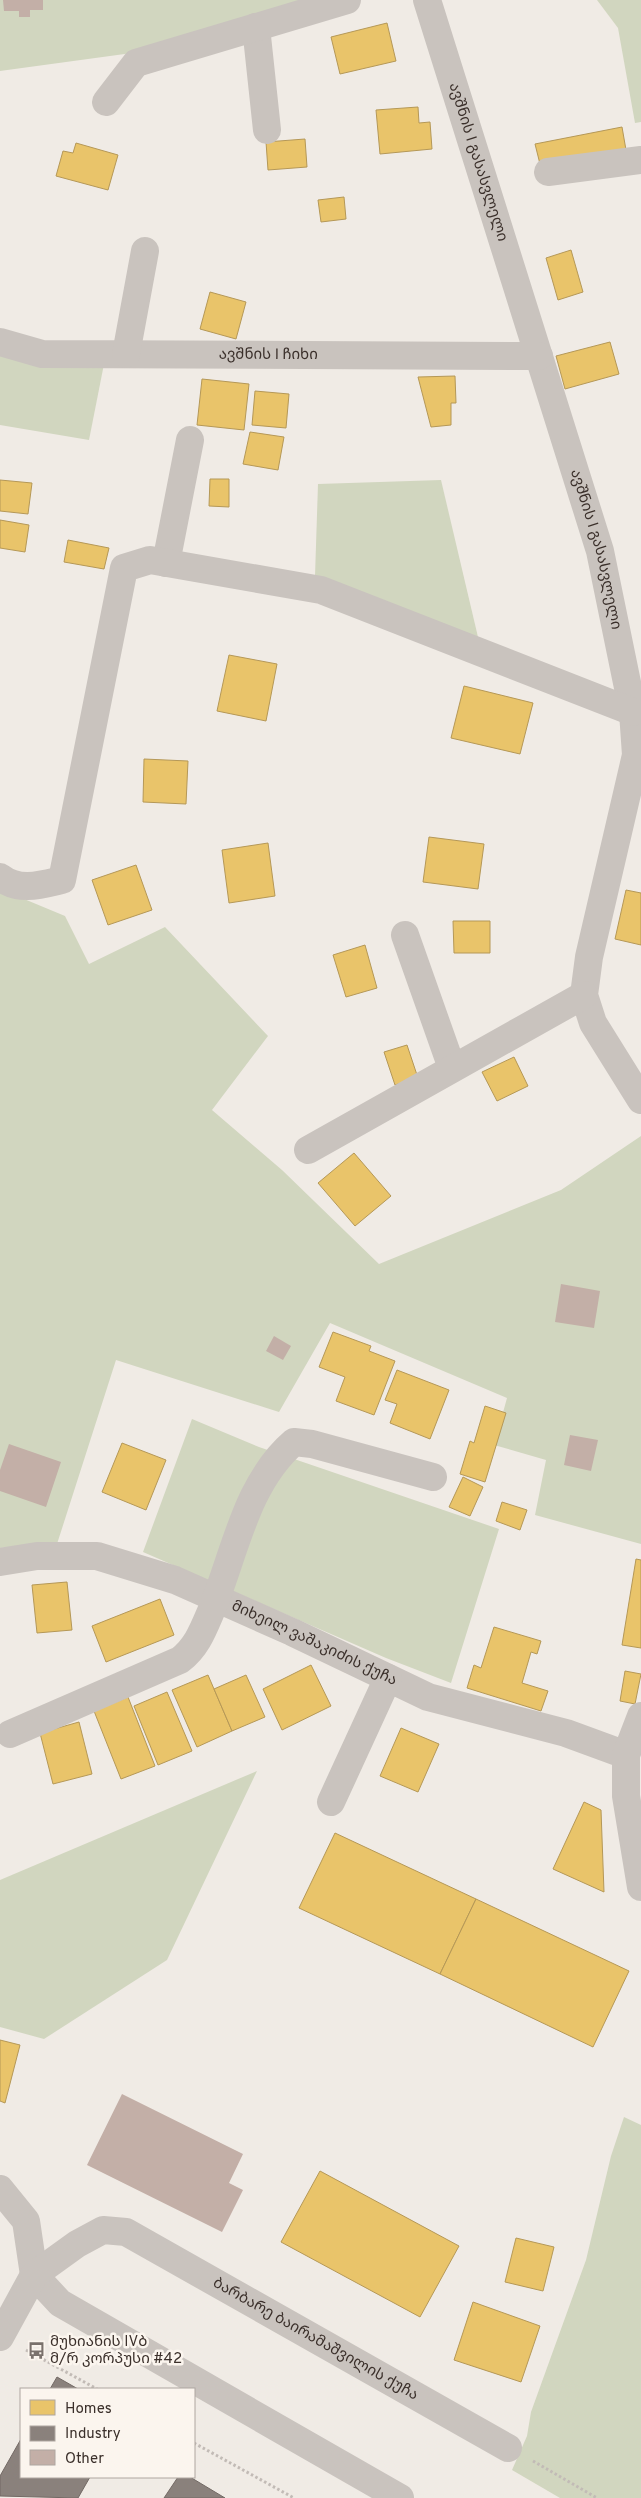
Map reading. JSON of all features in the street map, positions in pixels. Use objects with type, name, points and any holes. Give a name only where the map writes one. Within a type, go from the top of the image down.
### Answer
[{"type":"street","points":[[106,102],[136,63],[347,0]]},
{"type":"street","name":"ავშნის I გასასვლელი","points":[[427,0],[600,551],[633,669],[636,755],[589,957],[584,995],[593,1023],[641,1100]]},
{"type":"street","points":[[256,27],[268,130]]},
{"type":"street","points":[[548,172],[641,160]]},
{"type":"street","points":[[126,354],[145,251]]},
{"type":"street","name":"ავშნის I ჩიხი","points":[[0,342],[42,354],[539,356]]},
{"type":"street","points":[[166,562],[190,440]]},
{"type":"street","points":[[2,881],[27,888],[62,880],[124,568],[150,560],[321,590],[633,712]]},
{"type":"street","points":[[405,935],[452,1068]]},
{"type":"street","points":[[308,1150],[584,995]]},
{"type":"street","points":[[10,1734],[180,1660],[193,1650],[216,1599],[254,1495],[284,1450],[294,1442],[312,1444],[433,1477]]},
{"type":"street","name":"მიხეილ ვაშაკიძის ქუჩა","points":[[0,1562],[37,1556],[97,1556],[175,1580],[428,1697],[566,1733],[626,1755]]},
{"type":"street","points":[[331,1802],[388,1678]]},
{"type":"street","points":[[641,1716],[626,1755],[626,1796],[641,1887]]},
{"type":"street","points":[[0,2189],[26,2221],[34,2275],[60,2303],[400,2498]]},
{"type":"street","name":"ბარბარე ბაირამაშვილის ქუჩა","points":[[34,2275],[77,2244],[103,2230],[126,2232],[508,2448]]},
{"type":"street","points":[[1,2337],[34,2275]]},
{"type":"path","points":[[1,2337],[95,2388]]},
{"type":"path","points":[[195,2444],[294,2498]]},
{"type":"path","points":[[508,2448],[597,2498]]},
{"type":"green space","points":[[0,0],[312,0],[132,53],[0,71]]},
{"type":"green space","points":[[597,0],[641,0],[641,122],[635,123],[618,28]]},
{"type":"green space","points":[[0,354],[104,364],[89,440],[0,425]]},
{"type":"green space","points":[[441,480],[478,637],[315,576],[318,484]]},
{"type":"green space","points":[[0,889],[65,916],[89,964],[165,927],[268,1036],[212,1110],[282,1170],[379,1264],[561,1190],[641,1136],[641,1544],[535,1515],[546,1460],[494,1445],[507,1398],[330,1323],[279,1412],[116,1360],[57,1544],[0,1548]]},
{"type":"green space","points":[[192,1419],[259,1447],[499,1529],[451,1683],[386,1658],[143,1552]]},
{"type":"green space","points":[[257,1771],[167,1960],[44,2039],[0,2027],[0,1880]]},
{"type":"green space","points":[[624,2117],[641,2125],[641,2498],[560,2498],[512,2470],[527,2436],[531,2412],[586,2260],[611,2156]]},
{"type":"building: Homes","points":[[387,23],[396,61],[340,74],[331,37]]},
{"type":"building: Homes","points":[[418,107],[419,123],[430,122],[432,149],[380,154],[376,110]]},
{"type":"building: Homes","points":[[622,127],[626,150],[540,164],[535,144]]},
{"type":"building: Homes","points":[[305,139],[307,167],[268,170],[266,142]]},
{"type":"building: Homes","points":[[76,143],[118,155],[108,190],[56,176],[63,151],[73,153]]},
{"type":"building: Homes","points":[[344,197],[346,219],[321,222],[318,200]]},
{"type":"building: Homes","points":[[571,250],[583,292],[558,300],[546,258]]},
{"type":"building: Homes","points":[[210,292],[246,302],[236,339],[200,329]]},
{"type":"building: Homes","points":[[610,342],[619,374],[565,389],[556,356]]},
{"type":"building: Homes","points":[[455,376],[456,403],[451,403],[451,425],[431,427],[418,377]]},
{"type":"building: Homes","points":[[202,379],[249,384],[244,430],[197,425]]},
{"type":"building: Homes","points":[[255,391],[289,394],[286,428],[252,425]]},
{"type":"building: Homes","points":[[250,432],[284,437],[278,470],[243,464]]},
{"type":"building: Homes","points":[[210,479],[229,479],[229,507],[209,506]]},
{"type":"building: Homes","points":[[0,480],[32,483],[28,514],[0,511]]},
{"type":"building: Homes","points":[[0,520],[29,525],[25,552],[0,548]]},
{"type":"building: Homes","points":[[68,540],[109,548],[104,569],[64,562]]},
{"type":"building: Homes","points":[[229,655],[277,664],[266,721],[217,711]]},
{"type":"building: Homes","points":[[464,686],[533,703],[520,754],[451,738]]},
{"type":"building: Homes","points":[[144,759],[188,761],[186,804],[143,802]]},
{"type":"building: Homes","points":[[429,837],[484,844],[478,889],[423,882]]},
{"type":"building: Homes","points":[[268,843],[275,896],[229,903],[222,850]]},
{"type":"building: Homes","points":[[136,865],[152,910],[108,925],[92,880]]},
{"type":"building: Homes","points":[[626,890],[641,893],[641,945],[615,939]]},
{"type":"building: Homes","points":[[453,921],[490,921],[490,953],[454,953]]},
{"type":"building: Homes","points":[[365,945],[377,988],[346,997],[333,955]]},
{"type":"building: Homes","points":[[407,1045],[418,1078],[395,1085],[384,1052]]},
{"type":"building: Homes","points":[[514,1057],[528,1086],[497,1101],[482,1072]]},
{"type":"building: Homes","points":[[354,1153],[391,1196],[355,1226],[318,1183]]},
{"type":"building: Homes","points":[[333,1332],[371,1346],[369,1351],[395,1361],[374,1415],[336,1401],[345,1377],[319,1367]]},
{"type":"building: Homes","points":[[397,1370],[449,1390],[430,1439],[390,1423],[397,1404],[385,1400]]},
{"type":"building: Homes","points":[[485,1406],[506,1413],[485,1482],[460,1474],[470,1441],[474,1443]]},
{"type":"building: Homes","points":[[122,1443],[166,1460],[146,1510],[102,1492]]},
{"type":"building: Homes","points":[[463,1477],[483,1487],[470,1516],[449,1507]]},
{"type":"building: Homes","points":[[502,1502],[527,1510],[520,1530],[496,1521]]},
{"type":"building: Homes","points":[[636,1559],[641,1560],[641,1648],[622,1645]]},
{"type":"building: Homes","points":[[67,1582],[72,1630],[37,1633],[32,1585]]},
{"type":"building: Homes","points":[[160,1599],[174,1635],[106,1662],[92,1626]]},
{"type":"building: Homes","points":[[494,1627],[541,1641],[537,1654],[531,1652],[522,1683],[548,1691],[541,1711],[467,1688],[474,1665],[481,1668]]},
{"type":"building: Homes","points":[[311,1665],[331,1706],[282,1730],[263,1689]]},
{"type":"building: Homes","points":[[625,1671],[641,1674],[635,1704],[620,1701]]},
{"type":"building: Homes","points":[[208,1675],[232,1731],[197,1747],[172,1690]]},
{"type":"building: Homes","points":[[246,1675],[265,1717],[232,1731],[214,1689]]},
{"type":"building: Homes","points":[[167,1692],[192,1751],[158,1765],[134,1706]]},
{"type":"building: Homes","points":[[128,1697],[155,1766],[121,1779],[94,1711]]},
{"type":"building: Homes","points":[[79,1722],[92,1774],[53,1784],[40,1733]]},
{"type":"building: Homes","points":[[401,1728],[439,1744],[418,1792],[380,1776]]},
{"type":"building: Homes","points":[[584,1802],[601,1810],[604,1892],[553,1869]]},
{"type":"building: Homes","points":[[335,1833],[476,1899],[440,1974],[299,1908]]},
{"type":"building: Homes","points":[[476,1899],[629,1971],[593,2047],[440,1974]]},
{"type":"building: Homes","points":[[0,2040],[20,2045],[5,2103],[0,2101]]},
{"type":"building: Homes","points":[[320,2171],[459,2246],[420,2317],[281,2242]]},
{"type":"building: Homes","points":[[516,2238],[554,2247],[543,2291],[505,2282]]},
{"type":"building: Homes","points":[[473,2302],[540,2326],[521,2382],[454,2360]]},
{"type":"building: Industry","points":[[57,2377],[76,2388],[51,2388]]},
{"type":"building: Industry","points":[[20,2441],[20,2478],[89,2478],[78,2498],[0,2496],[0,2476]]},
{"type":"building: Industry","points":[[177,2478],[192,2478],[225,2498],[164,2498]]},
{"type":"building: Other","points":[[3,0],[43,0],[43,10],[30,10],[30,17],[19,17],[19,11],[4,11]]},
{"type":"building: Other","points":[[561,1284],[600,1291],[594,1328],[555,1322]]},
{"type":"building: Other","points":[[274,1336],[291,1346],[283,1360],[266,1351]]},
{"type":"building: Other","points":[[570,1435],[598,1440],[591,1471],[564,1465]]},
{"type":"building: Other","points":[[9,1444],[61,1462],[46,1507],[0,1491],[0,1470]]},
{"type":"building: Other","points":[[122,2094],[243,2154],[229,2183],[243,2190],[222,2232],[87,2165]]},
{"type":"place","name":"მუხიანის IVბ მ/რ კორპუსი #42","points":[[36,2351]]}]
